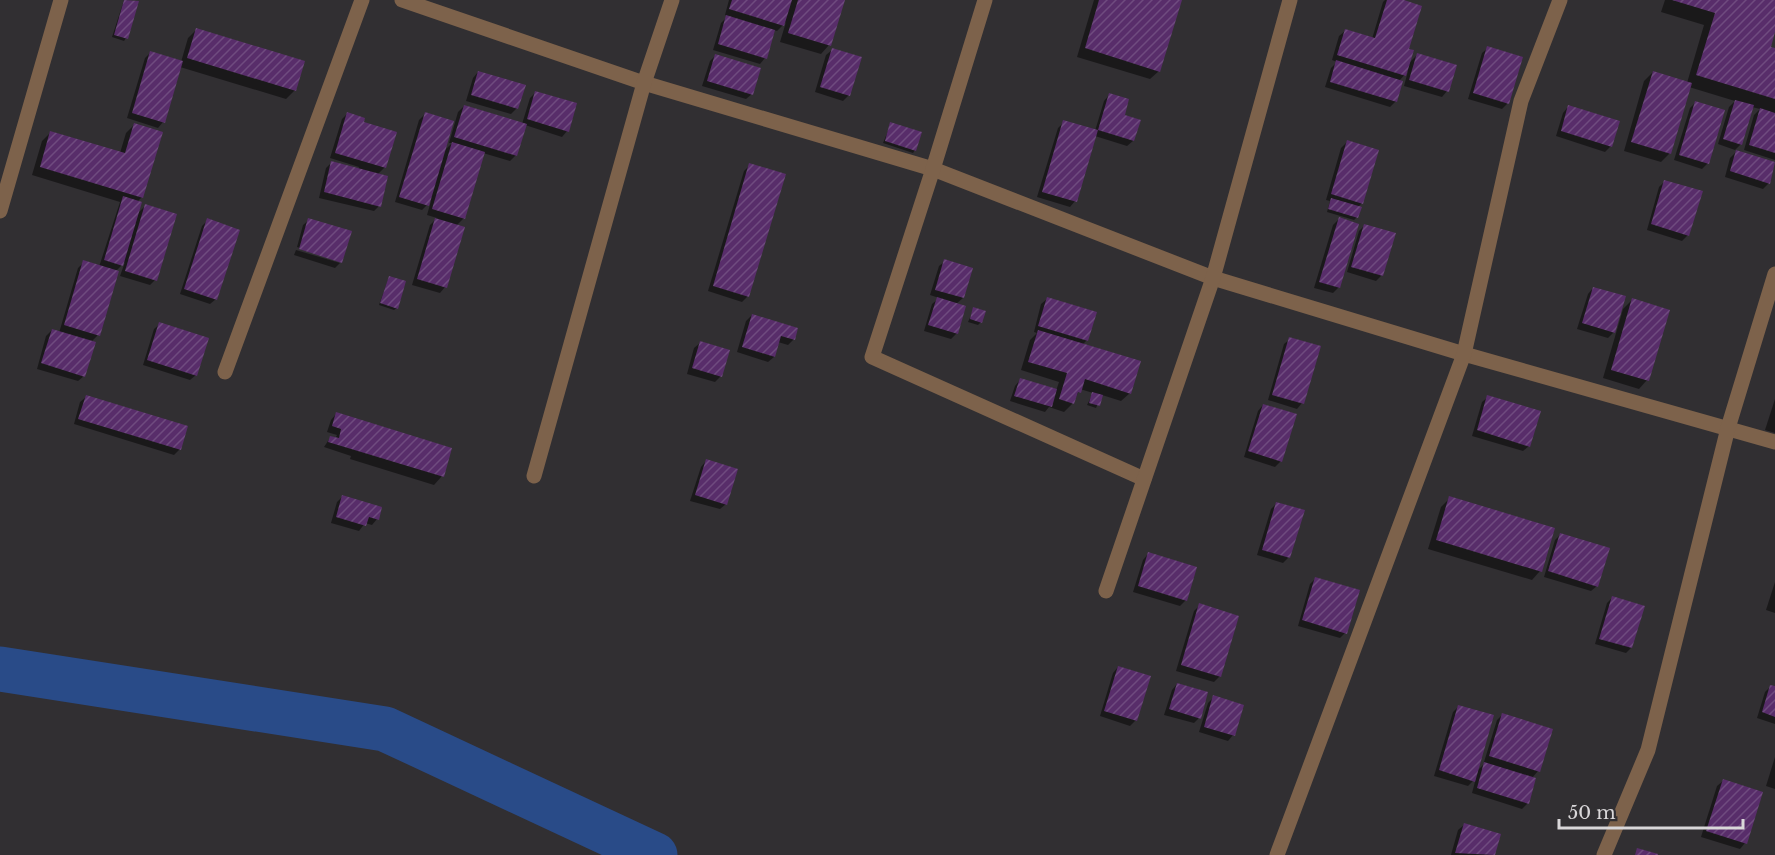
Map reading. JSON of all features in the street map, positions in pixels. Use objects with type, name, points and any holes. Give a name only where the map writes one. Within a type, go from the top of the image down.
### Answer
[{"type":"street","points":[[0,211],[61,0]]},
{"type":"street","points":[[225,372],[362,0]]},
{"type":"street","points":[[402,0],[644,83],[933,169],[1213,278],[1464,354],[1775,442]]},
{"type":"street","points":[[534,476],[644,83],[672,0]]},
{"type":"street","points":[[985,0],[872,357],[1144,479]]},
{"type":"street","points":[[1106,591],[1213,278],[1290,0]]},
{"type":"street","points":[[1277,855],[1464,354],[1521,101],[1560,0]]},
{"type":"street","points":[[1604,855],[1647,750],[1728,428],[1775,274]]},
{"type":"building","points":[[124,0],[139,1],[128,39],[114,35]]},
{"type":"building","points":[[732,0],[792,0],[784,26],[729,9]]},
{"type":"building","points":[[798,0],[845,0],[831,46],[788,33]]},
{"type":"building","points":[[1099,0],[1182,0],[1160,72],[1085,48]]},
{"type":"building","points":[[1387,0],[1404,0],[1422,6],[1409,49],[1414,50],[1406,76],[1337,55],[1345,29],[1375,38]]},
{"type":"building","points":[[1672,0],[1775,0],[1775,32],[1771,47],[1775,48],[1775,99],[1696,75],[1715,13]]},
{"type":"building","points":[[726,15],[775,30],[767,59],[718,44]]},
{"type":"building","points":[[196,28],[305,61],[296,91],[187,58]]},
{"type":"building","points":[[1487,46],[1523,57],[1509,104],[1473,93]]},
{"type":"building","points":[[832,48],[862,57],[850,96],[820,87]]},
{"type":"building","points":[[150,51],[183,61],[165,123],[132,113]]},
{"type":"building","points":[[1417,53],[1457,65],[1449,92],[1409,80]]},
{"type":"building","points":[[715,54],[761,68],[753,95],[707,81]]},
{"type":"building","points":[[1336,60],[1403,81],[1397,102],[1330,82]]},
{"type":"building","points":[[478,71],[526,85],[518,109],[471,95]]},
{"type":"building","points":[[1653,71],[1692,83],[1671,154],[1631,142]]},
{"type":"building","points":[[535,91],[577,103],[569,132],[527,119]]},
{"type":"building","points":[[1109,93],[1129,99],[1125,115],[1141,120],[1134,141],[1098,130]]},
{"type":"building","points":[[1735,100],[1754,105],[1742,145],[1723,139]]},
{"type":"building","points":[[1695,101],[1725,110],[1709,164],[1679,155]]},
{"type":"building","points":[[464,105],[527,124],[517,156],[454,137]]},
{"type":"building","points":[[1568,105],[1620,121],[1612,147],[1561,131]]},
{"type":"building","points":[[1760,108],[1775,113],[1775,153],[1749,145]]},
{"type":"building","points":[[347,112],[365,118],[364,122],[397,132],[386,168],[335,153]]},
{"type":"building","points":[[425,112],[454,121],[429,206],[399,197]]},
{"type":"building","points":[[1063,120],[1098,130],[1077,202],[1042,192]]},
{"type":"building","points":[[890,122],[922,132],[916,151],[885,141]]},
{"type":"building","points":[[134,123],[163,132],[143,198],[40,167],[50,131],[125,153]]},
{"type":"building","points":[[1347,140],[1379,150],[1363,204],[1331,194]]},
{"type":"building","points":[[452,142],[485,152],[465,219],[432,209]]},
{"type":"building","points":[[1736,150],[1775,162],[1770,184],[1730,171]]},
{"type":"building","points":[[331,161],[388,176],[381,207],[324,192]]},
{"type":"building","points":[[749,163],[786,174],[749,297],[713,286]]},
{"type":"building","points":[[1664,180],[1703,191],[1689,236],[1651,224]]},
{"type":"building","points":[[123,196],[142,202],[123,266],[104,260]]},
{"type":"building","points":[[1331,198],[1362,207],[1358,218],[1328,209]]},
{"type":"building","points":[[145,204],[177,214],[157,281],[125,271]]},
{"type":"building","points":[[1339,217],[1359,224],[1340,288],[1319,282]]},
{"type":"building","points":[[207,218],[240,230],[217,300],[184,289]]},
{"type":"building","points":[[308,218],[352,231],[342,263],[299,249]]},
{"type":"building","points":[[435,218],[465,227],[447,288],[417,279]]},
{"type":"building","points":[[1364,224],[1396,233],[1383,276],[1351,267]]},
{"type":"building","points":[[944,259],[973,268],[964,298],[935,290]]},
{"type":"building","points":[[83,260],[119,271],[100,336],[64,325]]},
{"type":"building","points":[[389,276],[406,281],[398,309],[380,303]]},
{"type":"building","points":[[1593,287],[1626,296],[1615,333],[1582,323]]},
{"type":"building","points":[[937,297],[966,306],[958,334],[928,325]]},
{"type":"building","points":[[1047,297],[1097,312],[1088,341],[1038,326]]},
{"type":"building","points":[[1632,298],[1670,310],[1649,381],[1611,370]]},
{"type":"building","points":[[973,307],[986,311],[982,323],[970,319]]},
{"type":"building","points":[[752,314],[798,328],[795,340],[781,336],[775,357],[742,347]]},
{"type":"building","points":[[159,322],[209,338],[197,376],[147,360]]},
{"type":"building","points":[[52,329],[96,342],[85,377],[41,363]]},
{"type":"building","points":[[1038,330],[1141,361],[1131,394],[1085,379],[1081,393],[1078,392],[1074,404],[1059,399],[1067,373],[1028,362]]},
{"type":"building","points":[[1289,337],[1321,346],[1304,404],[1272,395]]},
{"type":"building","points":[[700,341],[730,350],[722,377],[692,368]]},
{"type":"building","points":[[1020,378],[1057,389],[1052,407],[1014,396]]},
{"type":"building","points":[[1092,392],[1103,395],[1100,406],[1089,403]]},
{"type":"building","points":[[86,395],[188,426],[181,450],[78,419]]},
{"type":"building","points":[[1487,395],[1541,411],[1530,447],[1477,430]]},
{"type":"building","points":[[1263,404],[1297,414],[1282,462],[1248,451]]},
{"type":"building","points":[[336,412],[452,448],[444,477],[328,442],[330,436],[339,438],[341,429],[332,426]]},
{"type":"building","points":[[706,459],[738,469],[727,505],[695,495]]},
{"type":"building","points":[[342,495],[382,507],[379,520],[369,517],[366,526],[336,517]]},
{"type":"building","points":[[1449,496],[1555,528],[1542,572],[1436,540]]},
{"type":"building","points":[[1276,502],[1305,510],[1290,558],[1262,550]]},
{"type":"building","points":[[1560,533],[1610,548],[1598,587],[1548,571]]},
{"type":"building","points":[[1148,552],[1197,567],[1187,601],[1138,586]]},
{"type":"building","points":[[1315,577],[1360,590],[1347,634],[1302,620]]},
{"type":"building","points":[[1612,596],[1645,606],[1632,648],[1599,639]]},
{"type":"building","points":[[1199,603],[1239,616],[1221,677],[1181,665]]},
{"type":"building","points":[[1118,666],[1151,676],[1137,721],[1104,711]]},
{"type":"building","points":[[1177,683],[1208,692],[1201,719],[1169,709]]},
{"type":"building","points":[[1770,685],[1775,686],[1775,717],[1762,712]]},
{"type":"building","points":[[1213,695],[1244,705],[1235,736],[1204,727]]},
{"type":"building","points":[[1458,705],[1494,715],[1475,782],[1439,770]]},
{"type":"building","points":[[1502,713],[1553,729],[1540,772],[1489,756]]},
{"type":"building","points":[[1484,762],[1536,778],[1529,804],[1477,788]]},
{"type":"building","points":[[1723,779],[1763,792],[1747,844],[1706,831]]},
{"type":"building","points":[[1464,823],[1501,834],[1495,855],[1455,853]]},
{"type":"building","points":[[1637,848],[1658,854],[1658,855],[1635,855]]},
{"type":"waterway","points":[[0,669],[385,729],[655,855]]}]
